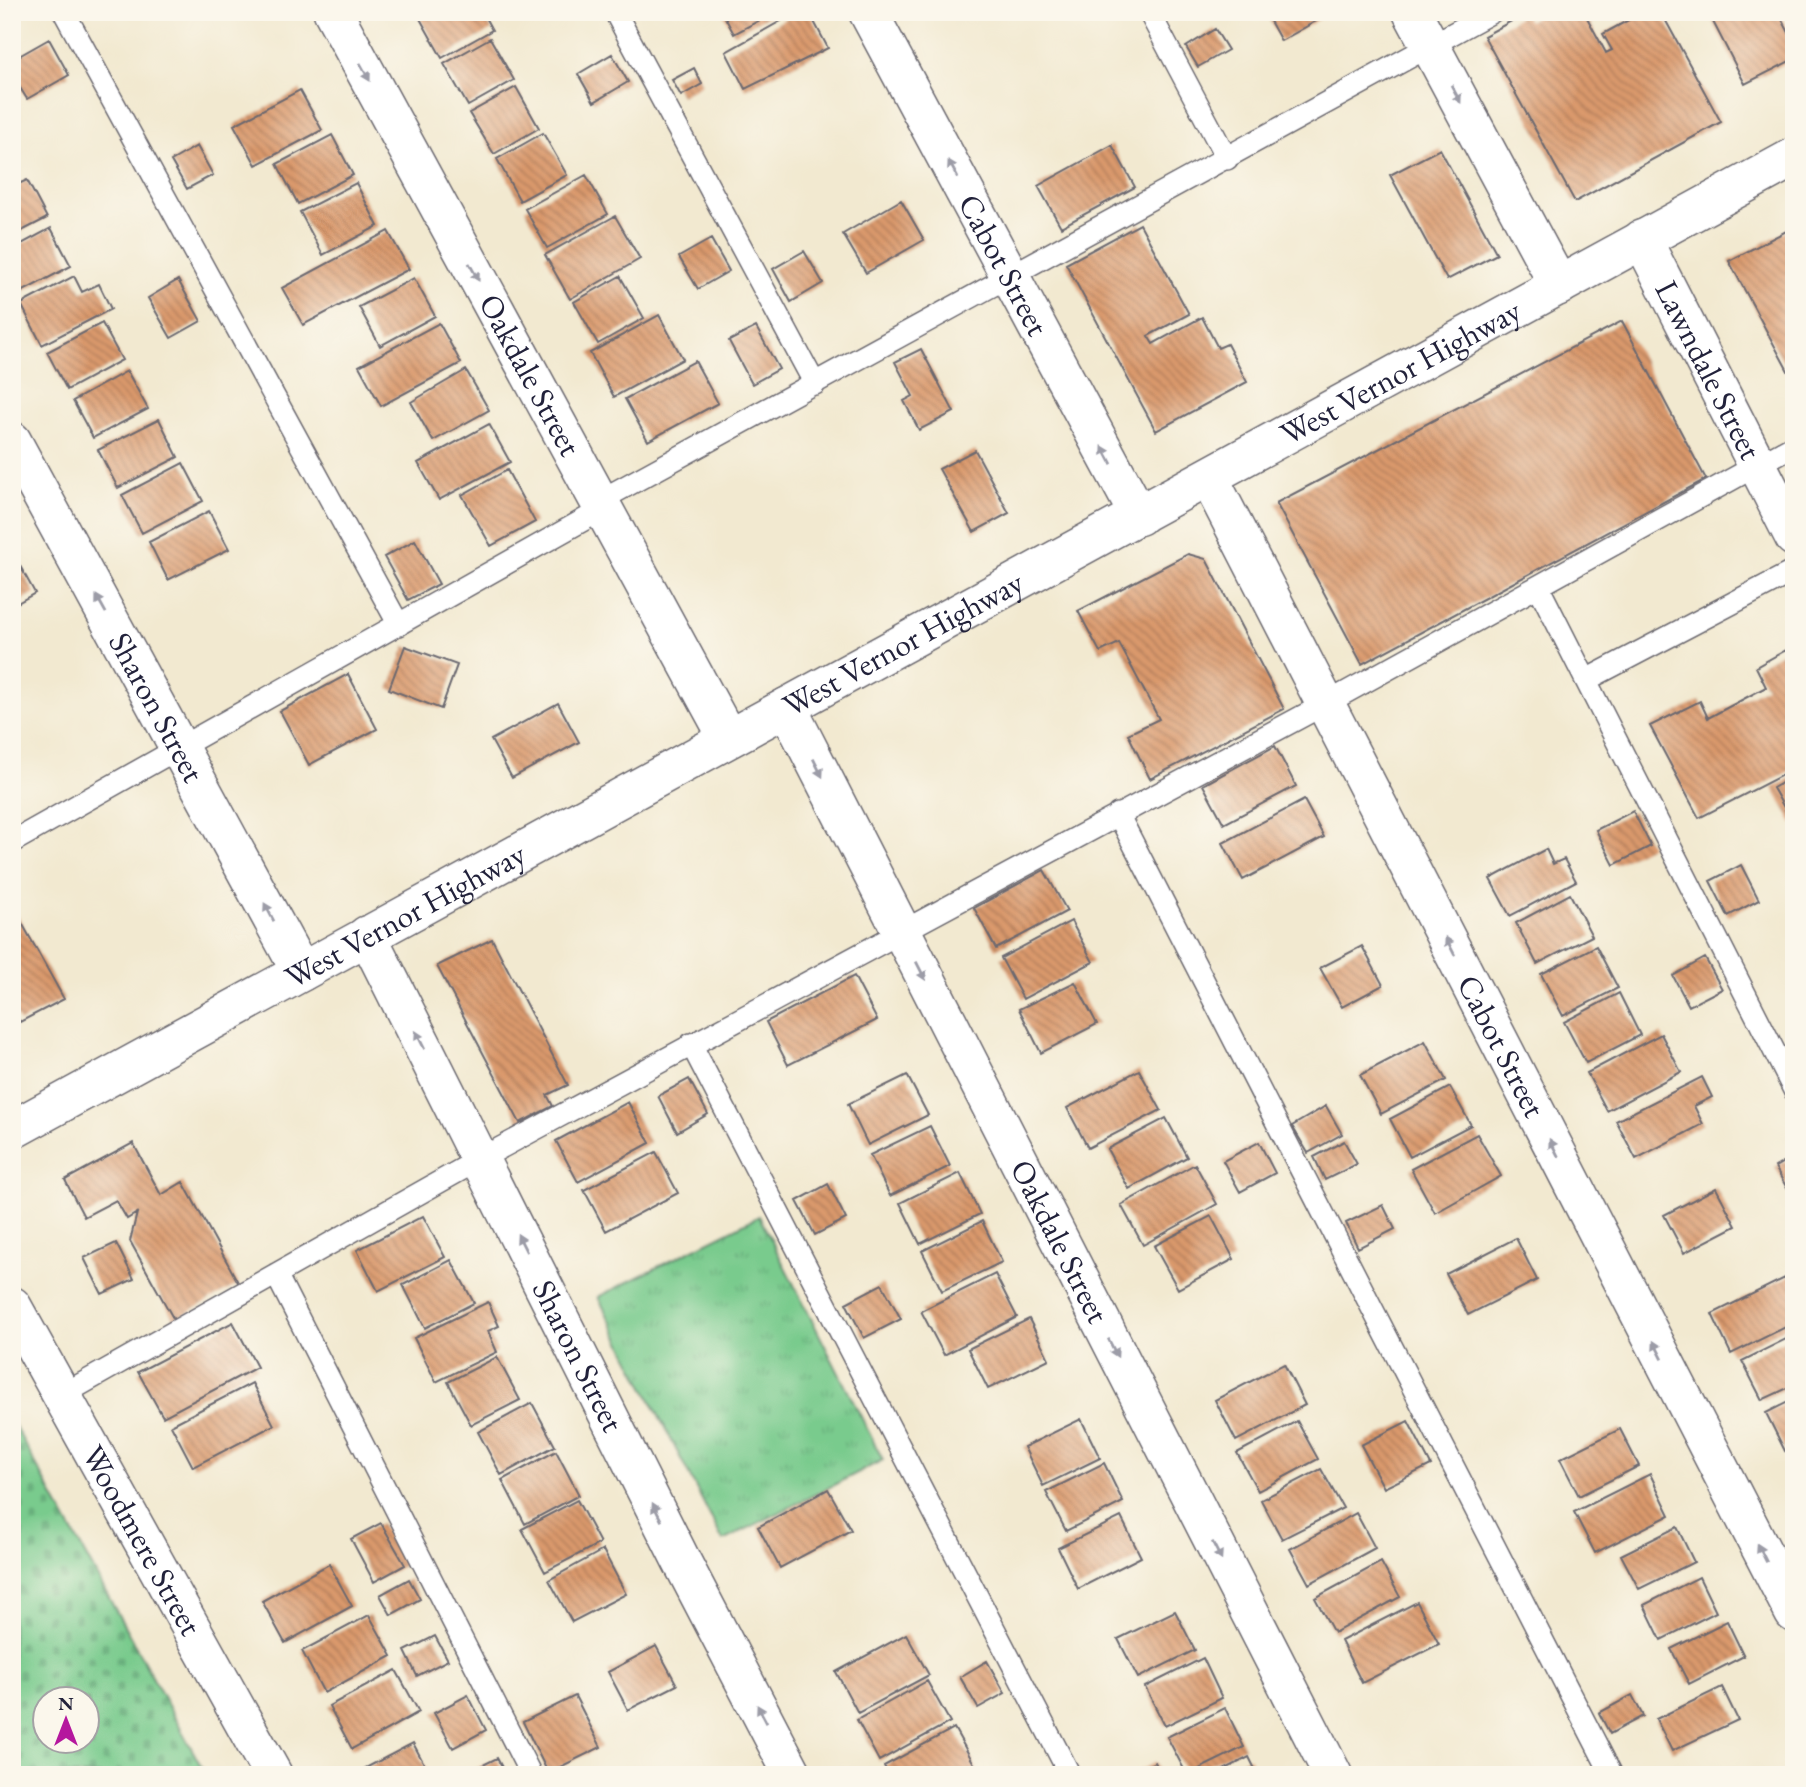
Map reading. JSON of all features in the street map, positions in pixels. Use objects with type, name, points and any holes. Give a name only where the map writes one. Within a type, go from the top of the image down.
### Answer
[{"type":"street","name":"Oakdale Street","points":[[333,12],[729,738]]},
{"type":"street","name":"Cabot Street","points":[[869,12],[1139,516]]},
{"type":"street","points":[[1412,12],[1559,286]]},
{"type":"street","name":"West Vernor Highway","points":[[12,1130],[1794,157]]},
{"type":"street","name":"Lawndale Street","points":[[1642,239],[1794,537]]},
{"type":"street","name":"Sharon Street","points":[[12,441],[301,972]]},
{"type":"street","name":"Cabot Street","points":[[1209,478],[1794,1613]]},
{"type":"street","name":"Oakdale Street","points":[[787,707],[1334,1775]]},
{"type":"street","name":"Sharon Street","points":[[367,935],[793,1775]]},
{"type":"street","name":"Woodmere Street","points":[[12,1306],[273,1775]]},
{"type":"lane","points":[[64,12],[399,625]]},
{"type":"lane","points":[[615,12],[815,384]]},
{"type":"lane","points":[[1149,12],[1227,159]]},
{"type":"lane","points":[[12,842],[181,750],[601,505],[815,384],[1492,12]]},
{"type":"lane","points":[[62,1395],[480,1159],[1539,588],[1794,445]]},
{"type":"lane","points":[[1586,680],[1794,571]]},
{"type":"lane","points":[[1539,588],[1794,1090]]},
{"type":"lane","points":[[1118,814],[1612,1775]]},
{"type":"lane","points":[[691,1044],[1070,1775]]},
{"type":"lane","points":[[276,1274],[531,1775]]},
{"type":"green space","points":[[759,1216],[883,1460],[723,1541],[598,1297]]},
{"type":"green space","points":[[12,1421],[206,1775],[12,1775]]},
{"type":"building","points":[[424,12],[482,12],[492,30],[442,58],[418,15]]},
{"type":"building","points":[[722,12],[775,12],[734,34]]},
{"type":"building","points":[[797,12],[809,12],[828,48],[745,89],[726,52]]},
{"type":"building","points":[[1265,12],[1332,12],[1281,41]]},
{"type":"building","points":[[1544,12],[1584,12],[1606,53],[1612,50],[1603,34],[1643,12],[1661,12],[1721,122],[1575,202],[1484,36],[1524,14],[1528,21]]},
{"type":"building","points":[[1708,12],[1778,12],[1794,42],[1794,59],[1745,84]]},
{"type":"building","points":[[1215,29],[1228,50],[1198,67],[1186,47]]},
{"type":"building","points":[[490,38],[514,80],[468,106],[444,64]]},
{"type":"building","points":[[49,39],[69,75],[27,99],[12,75],[12,60]]},
{"type":"building","points":[[612,54],[628,82],[594,102],[578,74]]},
{"type":"building","points":[[694,68],[702,84],[681,96],[672,80]]},
{"type":"building","points":[[516,87],[539,128],[494,154],[469,113]]},
{"type":"building","points":[[300,90],[322,130],[256,165],[234,125]]},
{"type":"building","points":[[543,133],[567,175],[520,201],[497,159]]},
{"type":"building","points":[[332,135],[353,175],[298,204],[277,164]]},
{"type":"building","points":[[1112,145],[1135,187],[1061,227],[1038,186]]},
{"type":"building","points":[[197,146],[213,175],[187,189],[171,161]]},
{"type":"building","points":[[1440,149],[1497,254],[1447,280],[1390,175]]},
{"type":"building","points":[[586,175],[608,214],[547,248],[525,209]]},
{"type":"building","points":[[27,180],[47,218],[12,236],[12,187]]},
{"type":"building","points":[[356,183],[378,226],[323,255],[300,212]]},
{"type":"building","points":[[901,200],[924,240],[866,273],[843,234]]},
{"type":"building","points":[[615,216],[640,259],[570,299],[545,255]]},
{"type":"building","points":[[1140,224],[1189,314],[1148,336],[1153,344],[1202,317],[1218,348],[1227,344],[1247,382],[1156,431],[1066,264]]},
{"type":"building","points":[[1794,227],[1794,382],[1729,261]]},
{"type":"building","points":[[51,228],[71,266],[16,295],[12,288],[12,249]]},
{"type":"building","points":[[388,231],[409,269],[303,325],[282,288]]},
{"type":"building","points":[[711,239],[729,271],[698,289],[679,257]]},
{"type":"building","points":[[804,251],[823,283],[791,302],[773,269]]},
{"type":"building","points":[[74,276],[82,292],[99,284],[111,309],[42,345],[21,304]]},
{"type":"building","points":[[620,276],[644,318],[598,344],[574,302]]},
{"type":"building","points":[[414,278],[435,316],[380,346],[359,307]]},
{"type":"building","points":[[178,280],[201,321],[171,338],[148,298]]},
{"type":"building","points":[[659,315],[683,359],[614,397],[590,353]]},
{"type":"building","points":[[1622,321],[1706,479],[1362,664],[1276,503]]},
{"type":"building","points":[[102,323],[122,360],[67,390],[47,352]]},
{"type":"building","points":[[439,323],[461,363],[381,406],[359,366]]},
{"type":"building","points":[[756,327],[779,369],[752,384],[729,341]]},
{"type":"building","points":[[921,349],[954,412],[919,430],[904,401],[913,396],[895,362]]},
{"type":"building","points":[[695,361],[718,403],[648,441],[625,399]]},
{"type":"building","points":[[466,370],[489,410],[433,441],[411,402]]},
{"type":"building","points":[[127,371],[148,409],[93,438],[73,401]]},
{"type":"building","points":[[159,419],[178,457],[118,488],[98,450]]},
{"type":"building","points":[[489,424],[510,462],[439,500],[418,463]]},
{"type":"building","points":[[975,450],[1009,513],[974,532],[939,469]]},
{"type":"building","points":[[183,463],[203,501],[142,533],[122,495]]},
{"type":"building","points":[[507,470],[535,522],[491,546],[462,495]]},
{"type":"building","points":[[209,511],[229,549],[168,580],[149,542]]},
{"type":"building","points":[[415,540],[439,584],[408,600],[384,557]]},
{"type":"building","points":[[1188,554],[1206,559],[1284,709],[1150,779],[1128,734],[1159,719],[1119,643],[1100,652],[1078,611]]},
{"type":"building","points":[[14,555],[35,593],[12,606],[12,556]]},
{"type":"building","points":[[405,646],[457,665],[441,709],[389,689]]},
{"type":"building","points":[[1786,650],[1794,664],[1794,769],[1699,818],[1650,726],[1700,701],[1708,718],[1766,687],[1756,667]]},
{"type":"building","points":[[348,674],[377,729],[309,765],[280,711]]},
{"type":"building","points":[[558,703],[579,742],[512,778],[491,740]]},
{"type":"building","points":[[1275,746],[1296,786],[1224,824],[1203,785]]},
{"type":"building","points":[[1794,776],[1794,825],[1773,788]]},
{"type":"building","points":[[1304,800],[1324,837],[1243,880],[1223,843]]},
{"type":"building","points":[[1633,811],[1651,846],[1614,865],[1596,830]]},
{"type":"building","points":[[1546,849],[1553,864],[1564,859],[1576,881],[1510,916],[1490,879]]},
{"type":"building","points":[[1741,865],[1759,900],[1728,916],[1710,881]]},
{"type":"building","points":[[1044,870],[1067,911],[996,949],[974,908]]},
{"type":"building","points":[[1570,894],[1592,936],[1537,964],[1516,923]]},
{"type":"building","points":[[12,905],[64,999],[20,1022],[12,1008]]},
{"type":"building","points":[[1071,921],[1093,962],[1023,999],[1001,958]]},
{"type":"building","points":[[492,939],[568,1085],[547,1095],[553,1106],[520,1123],[437,966]]},
{"type":"building","points":[[1362,946],[1383,985],[1342,1007],[1320,968]]},
{"type":"building","points":[[1596,946],[1618,988],[1563,1016],[1541,974]]},
{"type":"building","points":[[1705,958],[1722,989],[1689,1006],[1673,976]]},
{"type":"building","points":[[854,976],[877,1020],[788,1065],[766,1022]]},
{"type":"building","points":[[1075,982],[1097,1024],[1041,1053],[1019,1009]]},
{"type":"building","points":[[1619,993],[1640,1035],[1586,1063],[1564,1022]]},
{"type":"building","points":[[1661,1034],[1681,1072],[1607,1111],[1587,1073]]},
{"type":"building","points":[[1425,1041],[1446,1080],[1381,1114],[1360,1075]]},
{"type":"building","points":[[1139,1070],[1161,1110],[1088,1148],[1067,1108]]},
{"type":"building","points":[[907,1075],[928,1115],[868,1145],[848,1104]]},
{"type":"building","points":[[1702,1077],[1712,1097],[1694,1106],[1703,1124],[1636,1159],[1616,1121]]},
{"type":"building","points":[[689,1079],[708,1114],[677,1132],[658,1096]]},
{"type":"building","points":[[1450,1087],[1471,1125],[1410,1157],[1390,1119]]},
{"type":"building","points":[[628,1102],[650,1143],[578,1182],[556,1141]]},
{"type":"building","points":[[1326,1106],[1342,1134],[1308,1153],[1292,1126]]},
{"type":"building","points":[[1166,1118],[1187,1157],[1129,1189],[1107,1149]]},
{"type":"building","points":[[930,1126],[950,1166],[890,1196],[870,1155]]},
{"type":"building","points":[[1477,1134],[1501,1176],[1435,1213],[1411,1169]]},
{"type":"building","points":[[1344,1141],[1357,1164],[1325,1180],[1314,1157]]},
{"type":"building","points":[[1259,1142],[1275,1173],[1240,1192],[1223,1161]]},
{"type":"building","points":[[133,1143],[161,1195],[183,1182],[239,1284],[174,1320],[130,1241],[137,1213],[127,1219],[116,1200],[84,1217],[65,1180]]},
{"type":"building","points":[[656,1152],[678,1193],[606,1231],[584,1190]]},
{"type":"building","points":[[1794,1156],[1794,1196],[1792,1197],[1775,1167]]},
{"type":"building","points":[[1195,1164],[1217,1204],[1143,1245],[1121,1205]]},
{"type":"building","points":[[960,1173],[980,1214],[920,1244],[900,1203]]},
{"type":"building","points":[[828,1184],[846,1219],[815,1235],[797,1201]]},
{"type":"building","points":[[1716,1188],[1736,1226],[1684,1253],[1664,1215]]},
{"type":"building","points":[[1383,1205],[1395,1229],[1358,1248],[1346,1223]]},
{"type":"building","points":[[423,1216],[445,1257],[378,1291],[357,1250]]},
{"type":"building","points":[[1211,1216],[1234,1259],[1178,1289],[1154,1246]]},
{"type":"building","points":[[982,1221],[1002,1262],[942,1291],[922,1251]]},
{"type":"building","points":[[1516,1238],[1537,1280],[1468,1315],[1446,1274]]},
{"type":"building","points":[[116,1243],[134,1279],[102,1294],[84,1258]]},
{"type":"building","points":[[451,1260],[474,1303],[425,1328],[403,1285]]},
{"type":"building","points":[[995,1274],[1017,1317],[944,1355],[921,1311]]},
{"type":"building","points":[[1793,1274],[1794,1323],[1731,1354],[1712,1314]]},
{"type":"building","points":[[882,1284],[901,1319],[864,1338],[846,1303]]},
{"type":"building","points":[[488,1302],[499,1326],[488,1331],[497,1352],[436,1382],[414,1338]]},
{"type":"building","points":[[1029,1319],[1049,1359],[988,1389],[968,1349]]},
{"type":"building","points":[[233,1322],[257,1367],[163,1417],[138,1372]]},
{"type":"building","points":[[1794,1335],[1794,1385],[1762,1400],[1742,1361]]},
{"type":"building","points":[[497,1357],[520,1400],[471,1425],[448,1382]]},
{"type":"building","points":[[1284,1364],[1305,1405],[1236,1441],[1215,1400]]},
{"type":"building","points":[[252,1383],[274,1425],[193,1467],[171,1425]]},
{"type":"building","points":[[1794,1399],[1794,1446],[1785,1451],[1766,1413]]},
{"type":"building","points":[[532,1403],[555,1446],[501,1475],[478,1432]]},
{"type":"building","points":[[1081,1419],[1100,1458],[1043,1486],[1024,1447]]},
{"type":"building","points":[[1297,1421],[1318,1459],[1258,1491],[1237,1453]]},
{"type":"building","points":[[1408,1421],[1431,1465],[1384,1488],[1361,1445]]},
{"type":"building","points":[[1620,1429],[1639,1466],[1579,1496],[1560,1459]]},
{"type":"building","points":[[556,1451],[579,1495],[525,1524],[502,1480]]},
{"type":"building","points":[[1104,1463],[1123,1502],[1066,1531],[1046,1492]]},
{"type":"building","points":[[1321,1469],[1343,1508],[1282,1539],[1261,1500]]},
{"type":"building","points":[[1650,1474],[1670,1515],[1595,1553],[1574,1512]]},
{"type":"building","points":[[828,1489],[851,1530],[780,1568],[758,1527]]},
{"type":"building","points":[[577,1500],[600,1543],[545,1572],[522,1529]]},
{"type":"building","points":[[1356,1513],[1375,1548],[1309,1584],[1290,1549]]},
{"type":"building","points":[[1121,1517],[1141,1557],[1078,1589],[1058,1548]]},
{"type":"building","points":[[381,1523],[405,1565],[374,1582],[351,1539]]},
{"type":"building","points":[[1677,1527],[1694,1562],[1639,1589],[1621,1555]]},
{"type":"building","points":[[603,1550],[626,1594],[572,1622],[549,1580]]},
{"type":"building","points":[[1381,1562],[1400,1597],[1334,1633],[1315,1598]]},
{"type":"building","points":[[329,1564],[352,1606],[285,1643],[262,1601]]},
{"type":"building","points":[[1699,1577],[1716,1612],[1661,1640],[1644,1605]]},
{"type":"building","points":[[409,1579],[420,1599],[391,1615],[380,1595]]},
{"type":"building","points":[[1417,1602],[1439,1644],[1362,1683],[1341,1641]]},
{"type":"building","points":[[1175,1611],[1195,1650],[1138,1678],[1118,1639]]},
{"type":"building","points":[[369,1615],[392,1656],[324,1693],[302,1651]]},
{"type":"building","points":[[1727,1621],[1744,1656],[1689,1684],[1671,1649]]},
{"type":"building","points":[[906,1634],[929,1675],[858,1713],[836,1672]]},
{"type":"building","points":[[435,1636],[448,1660],[417,1676],[405,1651]]},
{"type":"building","points":[[656,1646],[677,1685],[628,1710],[608,1672]]},
{"type":"building","points":[[1203,1658],[1222,1698],[1165,1726],[1145,1687]]},
{"type":"building","points":[[987,1661],[1005,1693],[978,1708],[960,1677]]},
{"type":"building","points":[[396,1670],[419,1712],[352,1749],[329,1706]]},
{"type":"building","points":[[927,1681],[950,1722],[879,1761],[857,1720]]},
{"type":"building","points":[[1722,1687],[1738,1720],[1672,1751],[1656,1719]]},
{"type":"building","points":[[468,1695],[486,1730],[453,1748],[434,1713]]},
{"type":"building","points":[[1632,1695],[1643,1716],[1610,1734],[1599,1713]]},
{"type":"building","points":[[575,1696],[601,1747],[548,1773],[523,1722]]},
{"type":"building","points":[[1225,1708],[1244,1747],[1187,1775],[1167,1737]]},
{"type":"building","points":[[954,1728],[977,1769],[965,1775],[889,1775],[884,1766]]},
{"type":"building","points":[[413,1743],[430,1775],[362,1775],[360,1771]]},
{"type":"building","points":[[1249,1757],[1258,1775],[1214,1775]]},
{"type":"building","points":[[497,1758],[506,1775],[463,1775]]},
{"type":"building","points":[[1155,1762],[1161,1775],[1131,1775]]}]
